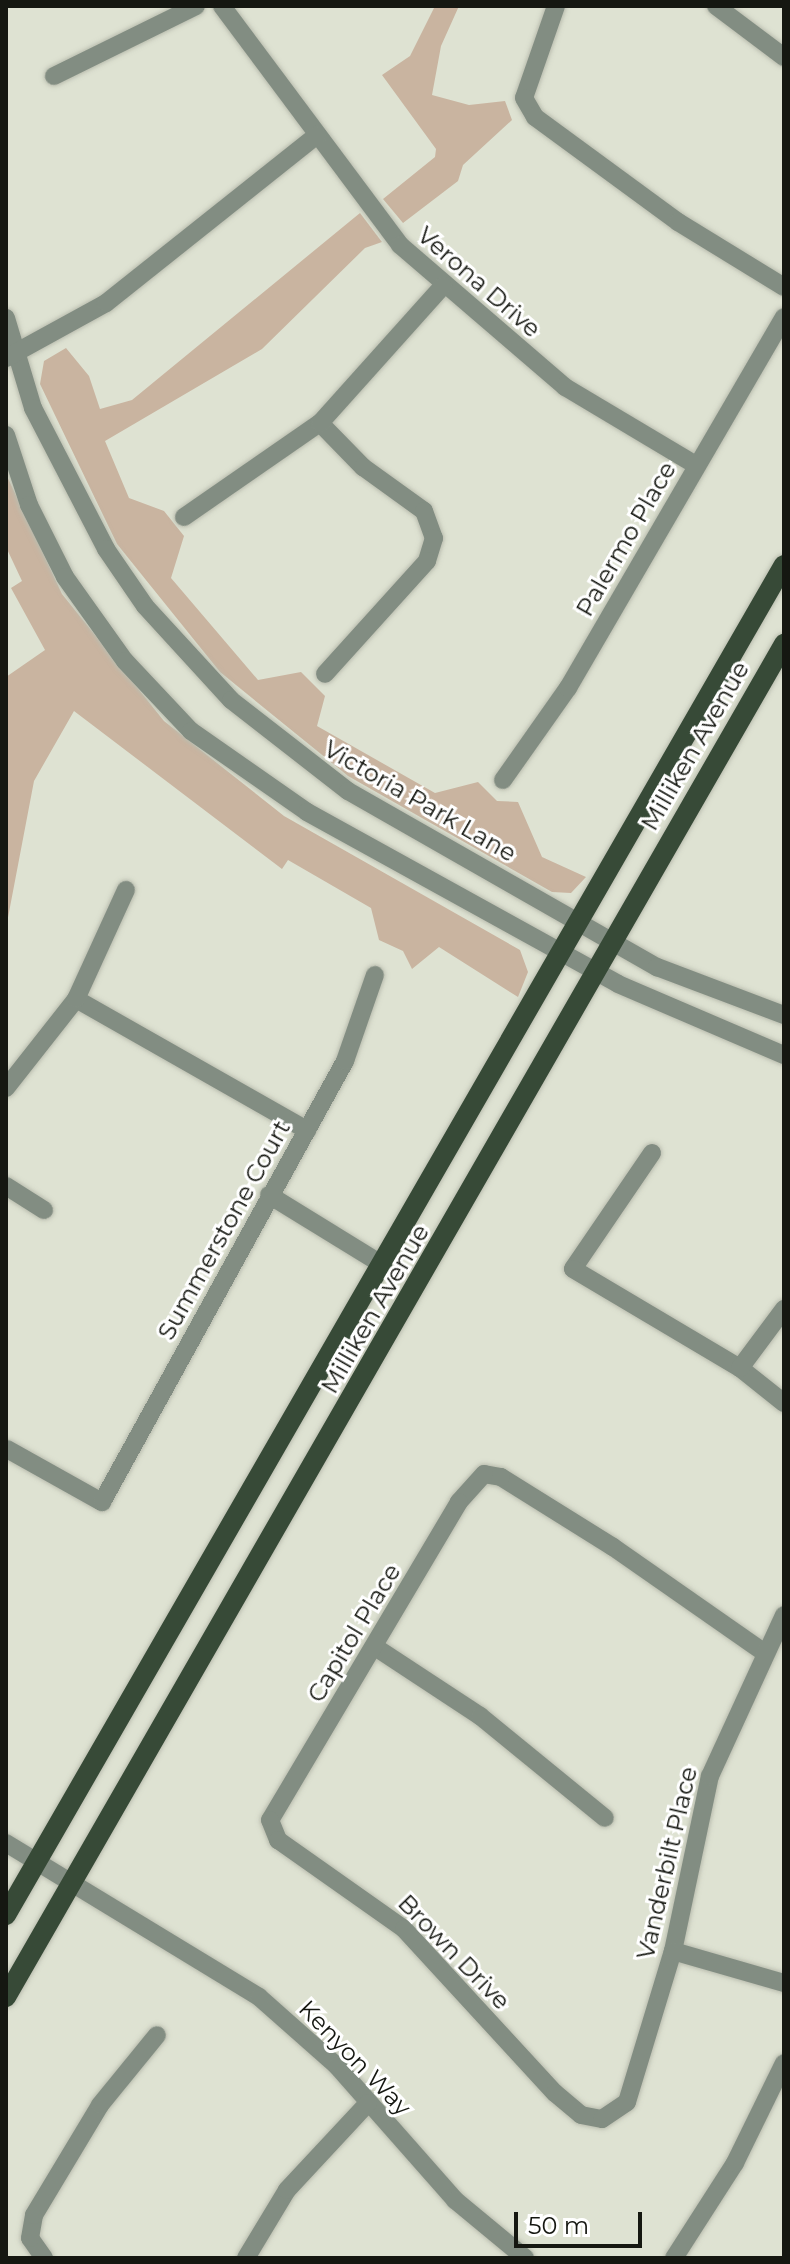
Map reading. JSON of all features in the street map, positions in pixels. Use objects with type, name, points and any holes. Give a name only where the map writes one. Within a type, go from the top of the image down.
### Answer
[{"type":"main road","name":"Milliken Avenue","points":[[6,1915],[784,565]]},
{"type":"main road","name":"Milliken Avenue","points":[[6,1997],[784,644]]},
{"type":"street","points":[[54,76],[196,6]]},
{"type":"street","name":"Verona Drive","points":[[222,6],[400,245],[443,286],[565,387],[696,465]]},
{"type":"street","points":[[556,6],[524,98],[535,117],[678,222],[784,287]]},
{"type":"street","points":[[716,6],[784,57]]},
{"type":"street","points":[[10,356],[106,303],[317,135]]},
{"type":"street","points":[[184,517],[320,423],[443,286]]},
{"type":"street","name":"Palermo Place","points":[[503,780],[568,688],[784,317]]},
{"type":"street","name":"Victoria Park Lane","points":[[6,318],[10,356],[56,460],[106,549],[145,606],[231,700],[348,791],[611,941],[657,967],[784,1015]]},
{"type":"street","points":[[320,423],[363,467],[424,511],[434,538],[427,561],[325,674]]},
{"type":"street","points":[[6,435],[29,505],[65,577],[125,661],[191,731],[307,812],[595,971],[784,1055]]},
{"type":"street","points":[[6,1088],[76,999],[126,890]]},
{"type":"street","name":"Summerstone Court","points":[[7,1449],[102,1502],[345,1061],[375,975]]},
{"type":"street","points":[[76,999],[307,1130]]},
{"type":"street","points":[[652,1153],[573,1269],[740,1368],[784,1403]]},
{"type":"street","points":[[6,1186],[44,1210]]},
{"type":"street","points":[[269,1195],[383,1265]]},
{"type":"street","points":[[740,1368],[784,1309]]},
{"type":"street","name":"Capitol Place","points":[[270,1820],[459,1502],[484,1474],[501,1477],[613,1547],[762,1651]]},
{"type":"street","name":"Vanderbilt Place","points":[[602,2119],[627,2102],[673,1951],[710,1776],[762,1651],[784,1615]]},
{"type":"street","points":[[375,1647],[480,1716],[605,1818]]},
{"type":"street","name":"Brown Drive","points":[[270,1820],[278,1840],[404,1929],[555,2093],[581,2115],[602,2119]]},
{"type":"street","name":"Kenyon Way","points":[[6,1843],[259,1997],[368,2103],[455,2200],[525,2258]]},
{"type":"street","points":[[673,1951],[784,1983]]},
{"type":"street","points":[[44,2258],[30,2238],[34,2215],[100,2105],[157,2035]]},
{"type":"street","points":[[674,2258],[735,2163],[784,2063]]},
{"type":"street","points":[[246,2258],[287,2190],[368,2103]]},
{"type":"shaded area","points":[[435,6],[459,6],[441,46],[432,95],[469,105],[505,101],[512,120],[463,165],[458,181],[403,223],[383,199],[435,157],[436,149],[382,75],[410,56]]},
{"type":"shaded area","points":[[360,213],[382,242],[365,248],[262,349],[105,441],[129,498],[164,511],[184,536],[171,578],[258,680],[301,672],[325,696],[317,726],[435,793],[478,782],[497,801],[518,802],[542,857],[586,877],[571,893],[552,892],[348,776],[220,672],[117,544],[40,384],[44,361],[66,348],[89,376],[100,409],[132,400]]},
{"type":"shaded area","points":[[6,474],[62,594],[164,721],[284,816],[520,950],[528,972],[518,997],[439,947],[412,969],[403,951],[379,940],[371,908],[288,860],[282,869],[74,711],[34,781],[6,928],[6,677],[45,650],[11,588],[22,581],[6,547]]}]
